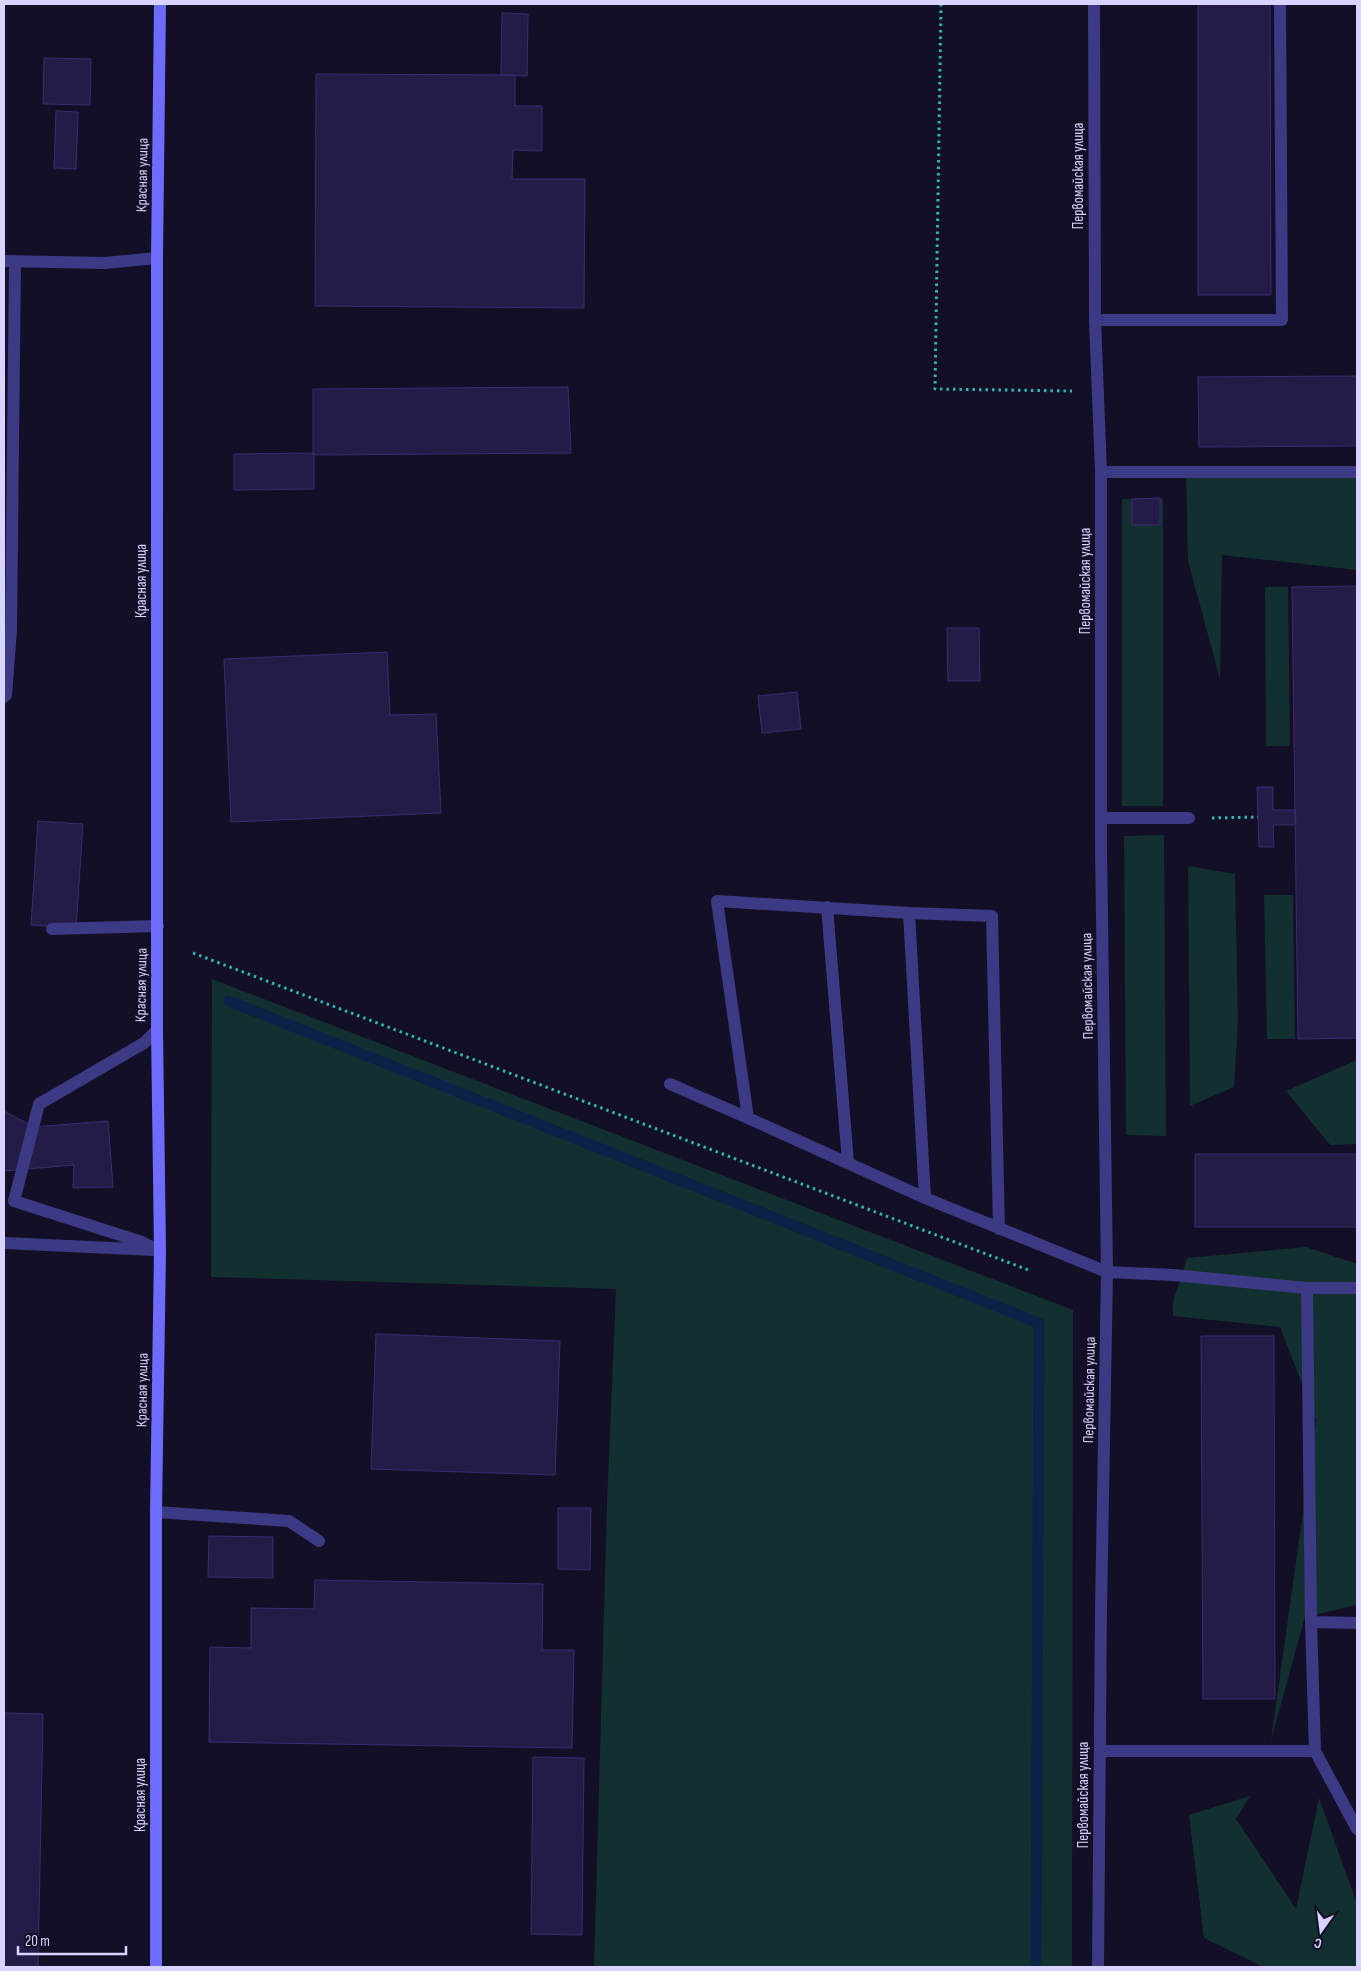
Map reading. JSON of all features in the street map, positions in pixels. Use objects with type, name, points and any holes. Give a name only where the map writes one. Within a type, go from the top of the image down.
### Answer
[{"type":"main road","name":"Красная улица","points":[[156,1967],[156,1512],[160,1251],[156,1030],[158,926],[157,258],[160,4]]},
{"type":"street","name":"Первомайская улица","points":[[1094,4],[1095,320],[1100,472],[1101,818],[1108,1272],[1098,1967]]},
{"type":"street","points":[[1095,320],[1282,320],[1280,4]]},
{"type":"street","points":[[4,697],[6,695],[11,630],[9,261],[105,263],[157,258]]},
{"type":"street","points":[[1100,472],[1357,472]]},
{"type":"street","points":[[1101,818],[1189,818]]},
{"type":"street","points":[[748,1118],[717,901],[909,913],[992,916],[999,1229]]},
{"type":"street","points":[[827,908],[848,1162]]},
{"type":"street","points":[[909,913],[925,1198]]},
{"type":"street","points":[[52,929],[158,926]]},
{"type":"street","points":[[156,1030],[144,1043],[39,1104],[14,1202],[142,1242],[160,1251]]},
{"type":"street","points":[[670,1084],[925,1198],[1108,1272],[1173,1275],[1307,1288],[1357,1288]]},
{"type":"street","points":[[4,1243],[160,1251]]},
{"type":"street","points":[[1307,1288],[1311,1622],[1315,1751],[1357,1829]]},
{"type":"street","points":[[156,1512],[288,1521],[319,1541]]},
{"type":"street","points":[[1311,1622],[1357,1623]]},
{"type":"street","points":[[1100,1751],[1315,1751]]},
{"type":"path","points":[[941,4],[936,389],[1098,391]]},
{"type":"path","points":[[1189,818],[1258,817]]},
{"type":"path","points":[[193,953],[1033,1272]]},
{"type":"green space","points":[[1357,467],[1357,570],[1222,555],[1220,679],[1188,561],[1186,473]]},
{"type":"green space","points":[[1160,498],[1163,499],[1163,806],[1122,806],[1122,499],[1132,499],[1133,525]]},
{"type":"green space","points":[[1265,587],[1288,587],[1290,746],[1266,746]]},
{"type":"green space","points":[[1164,835],[1166,1136],[1126,1135],[1124,836]]},
{"type":"green space","points":[[1188,866],[1235,874],[1238,1022],[1234,1087],[1190,1106]]},
{"type":"green space","points":[[1264,895],[1293,895],[1295,1039],[1267,1039]]},
{"type":"green space","points":[[212,979],[1073,1310],[1072,1967],[594,1967],[607,1503],[616,1289],[211,1277]]},
{"type":"green space","points":[[1357,1060],[1357,1144],[1330,1145],[1286,1091]]},
{"type":"green space","points":[[1306,1247],[1357,1264],[1357,1605],[1305,1617],[1271,1740],[1316,1420],[1280,1327],[1173,1316],[1173,1302],[1187,1258]]},
{"type":"green space","points":[[1250,1796],[1236,1819],[1296,1909],[1319,1798],[1357,1904],[1357,1967],[1263,1967],[1204,1938],[1189,1815]]},
{"type":"building","points":[[1198,4],[1270,4],[1271,295],[1198,295]]},
{"type":"building","points":[[502,13],[528,14],[527,76],[501,75]]},
{"type":"building","points":[[44,58],[91,59],[90,105],[43,104]]},
{"type":"building","points":[[316,74],[515,75],[515,106],[542,106],[542,151],[513,150],[512,179],[585,179],[584,308],[315,306]]},
{"type":"building","points":[[56,111],[78,112],[76,169],[54,168]]},
{"type":"building","points":[[1357,376],[1357,446],[1199,447],[1198,377]]},
{"type":"building","points":[[568,387],[571,453],[313,455],[313,389]]},
{"type":"building","points":[[314,453],[314,489],[234,490],[234,454]]},
{"type":"building","points":[[1160,498],[1160,525],[1132,525],[1132,499]]},
{"type":"building","points":[[1357,586],[1357,1038],[1298,1039],[1292,587]]},
{"type":"building","points":[[947,628],[979,628],[980,681],[948,681]]},
{"type":"building","points":[[387,652],[390,715],[436,714],[441,813],[231,822],[224,659]]},
{"type":"building","points":[[797,692],[801,729],[762,733],[758,696]]},
{"type":"building","points":[[1257,787],[1273,787],[1273,810],[1295,810],[1296,825],[1273,825],[1274,847],[1259,847]]},
{"type":"building","points":[[38,821],[83,824],[76,928],[31,925]]},
{"type":"building","points":[[4,1111],[34,1127],[108,1121],[113,1187],[73,1188],[74,1165],[4,1171]]},
{"type":"building","points":[[1195,1154],[1357,1154],[1357,1227],[1195,1227]]},
{"type":"building","points":[[376,1334],[560,1341],[555,1475],[371,1469]]},
{"type":"building","points":[[1201,1336],[1274,1336],[1275,1699],[1203,1699]]},
{"type":"building","points":[[558,1508],[591,1508],[590,1570],[558,1569]]},
{"type":"building","points":[[209,1536],[273,1537],[273,1578],[208,1577]]},
{"type":"building","points":[[315,1580],[543,1584],[542,1650],[574,1650],[572,1748],[209,1742],[210,1647],[251,1648],[251,1608],[314,1609]]},
{"type":"building","points":[[4,1713],[43,1714],[38,1967],[4,1967]]},
{"type":"building","points":[[533,1757],[584,1758],[582,1935],[531,1934]]},
{"type":"waterway","points":[[229,1001],[1039,1323],[1036,1967]]}]
